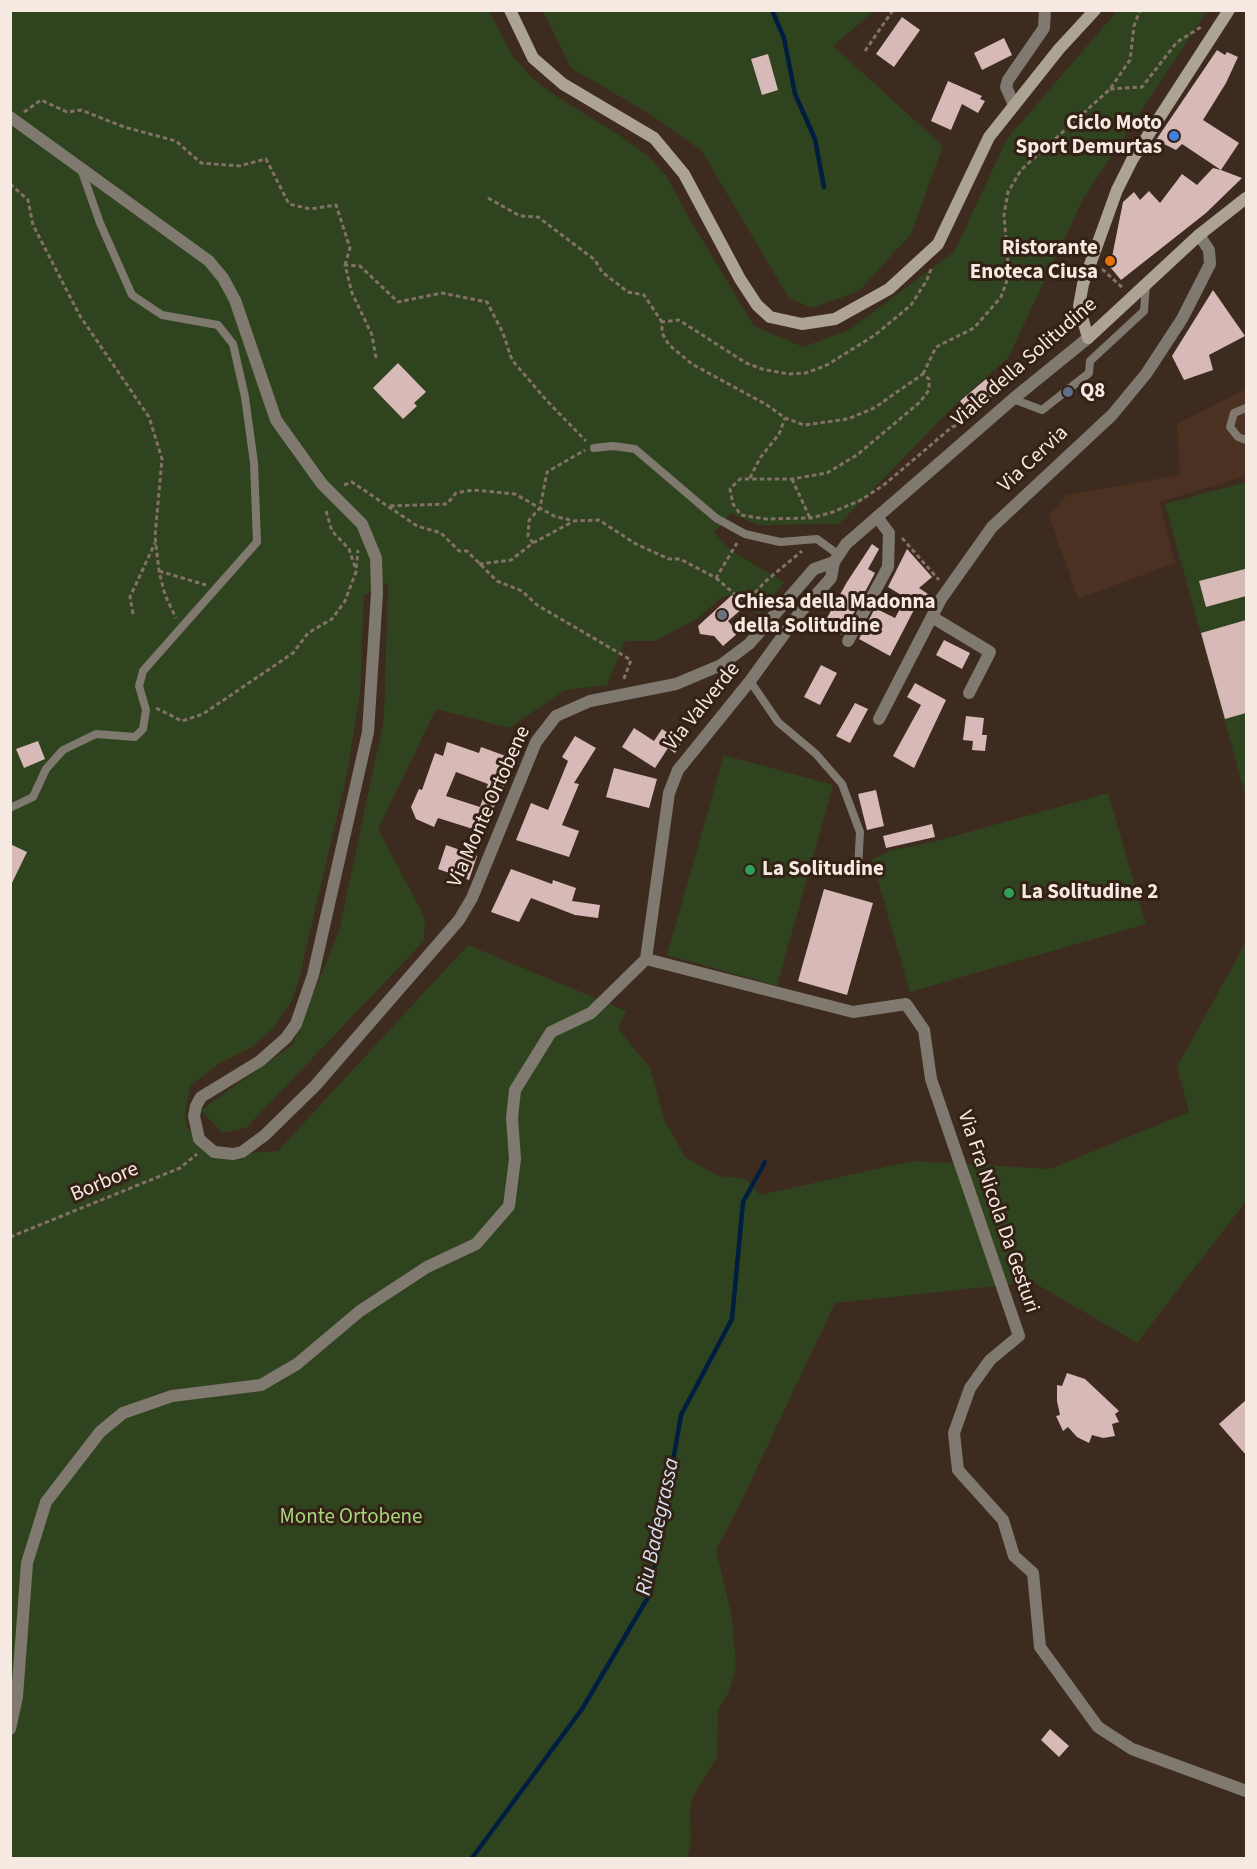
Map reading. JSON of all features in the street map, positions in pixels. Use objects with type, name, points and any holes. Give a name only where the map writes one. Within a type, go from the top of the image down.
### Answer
[{"type":"main road","points":[[510,10],[533,58],[563,84],[654,138],[684,174],[740,279],[757,305],[770,317],[802,324],[835,319],[889,290],[938,244],[989,137],[1059,49],[1095,10]]},
{"type":"main road","points":[[1088,338],[1079,306],[1090,259],[1117,190],[1132,160],[1229,10]]},
{"type":"main road","name":"Viale della Solitudine","points":[[1088,338],[1199,235],[1246,198]]},
{"type":"street","points":[[1014,105],[1006,87],[1008,80],[1044,28],[1045,10]]},
{"type":"street","points":[[12,118],[209,261],[223,278],[235,300],[276,420],[322,484],[362,524],[376,558],[377,593],[368,732],[313,975],[296,1024],[286,1038],[260,1061],[201,1097],[194,1116],[199,1139],[206,1147]]},
{"type":"street","name":"Via Cervia","points":[[879,719],[932,617],[992,527],[1112,415],[1146,374],[1182,319],[1210,264],[1209,250],[1199,235]]},
{"type":"street","name":"Viale della Solitudine","points":[[836,559],[846,544],[879,515],[1013,399],[1088,338]]},
{"type":"street","points":[[848,641],[888,567],[889,533],[879,515]]},
{"type":"street","name":"Via Monte Ortobene","points":[[206,1147],[214,1152],[233,1154],[242,1152],[265,1135],[315,1086],[459,920],[472,898],[521,774],[543,729],[556,716],[568,709],[618,694],[639,693],[675,684],[721,665],[749,644],[814,569],[836,559]]},
{"type":"street","name":"Via Valverde","points":[[646,959],[669,793],[678,770],[750,681],[798,615],[831,578],[836,559]]},
{"type":"street","points":[[932,617],[990,652],[969,693]]},
{"type":"street","points":[[10,1729],[17,1697],[30,1553],[46,1502],[100,1432],[123,1413],[172,1396],[261,1385],[297,1364],[360,1311],[427,1267],[476,1244],[509,1206],[515,1160],[512,1118],[515,1090],[551,1032],[591,1013],[646,959]]},
{"type":"street","name":"Via Fra Nicola Da Gesturi","points":[[646,959],[853,1012],[906,1004],[924,1030],[931,1079],[1019,1336],[990,1360],[970,1388],[954,1433],[958,1470],[1003,1520],[1014,1556],[1032,1572],[1040,1647],[1098,1727],[1132,1749],[1246,1791]]},
{"type":"lane","points":[[10,808],[33,796],[46,769],[63,750],[96,734],[135,736],[143,729],[146,710],[139,686],[143,671],[257,542],[254,462],[245,397],[233,344],[218,325],[162,315],[132,295],[100,223],[81,168]]},
{"type":"lane","points":[[1013,399],[1042,410],[1089,373],[1090,361],[1144,311],[1146,284]]},
{"type":"lane","points":[[1246,408],[1234,413],[1230,428],[1238,437],[1246,440]]},
{"type":"lane","points":[[594,448],[613,446],[635,449],[716,518],[745,534],[780,542],[817,539],[836,559]]},
{"type":"lane","points":[[750,681],[778,722],[816,754],[842,784],[860,831],[858,869]]},
{"type":"path","points":[[865,51],[893,10]]},
{"type":"path","points":[[488,198],[520,216],[538,217],[595,260],[602,272],[628,292],[644,295],[663,322],[662,333],[669,345],[692,364],[767,405],[785,418],[804,425],[848,419],[874,408],[923,374],[928,358],[936,347],[974,328],[1001,297],[1009,276],[1004,215],[1008,192],[1021,170],[1110,89],[1130,60],[1134,26],[1140,10]]},
{"type":"path","points":[[1110,89],[1142,87],[1177,42],[1205,25]]},
{"type":"path","points":[[12,118],[41,100],[67,112],[81,110],[124,127],[176,141],[201,163],[239,166],[266,159],[289,204],[310,209],[336,206],[350,248],[345,265],[352,293],[372,335],[376,358]]},
{"type":"path","points":[[10,184],[28,200],[33,225],[80,316],[149,417],[162,459],[155,542],[159,571],[165,596],[181,628]]},
{"type":"path","points":[[663,322],[679,321],[747,363],[762,369],[788,374],[806,373],[827,365],[875,335],[911,305],[927,280],[938,244]]},
{"type":"path","points":[[1090,259],[1132,296]]},
{"type":"path","points":[[345,265],[360,266],[398,302],[442,294],[487,302],[503,333],[512,360],[547,401],[594,448]]},
{"type":"path","points":[[740,479],[792,479],[827,473],[857,455],[920,402],[929,390],[929,380],[923,374]]},
{"type":"path","points":[[785,418],[779,434],[760,458],[752,478],[740,479],[730,489],[733,504],[741,514],[766,519],[811,518],[861,500],[952,427],[973,419]]},
{"type":"path","points":[[533,543],[528,536],[529,520],[540,508],[547,472],[581,451],[594,448]]},
{"type":"path","points":[[792,479],[811,518]]},
{"type":"path","points":[[344,485],[352,482],[417,526],[441,533],[459,551],[468,551],[497,581],[522,591],[537,605],[631,660],[618,694]]},
{"type":"path","points":[[390,506],[447,504],[456,493],[495,490],[515,494],[554,516],[574,521],[599,520],[636,544],[669,558],[680,559],[716,578],[745,603],[767,580],[817,539]]},
{"type":"path","points":[[146,710],[156,708],[182,720],[203,714],[293,653],[308,633],[332,619],[345,601],[356,572],[349,549],[332,531],[326,511]]},
{"type":"path","points":[[879,515],[948,590]]},
{"type":"path","points":[[479,564],[511,560],[533,543],[574,521]]},
{"type":"path","points":[[716,578],[736,544],[745,534]]},
{"type":"path","points":[[133,614],[130,597],[155,542]]},
{"type":"path","points":[[159,571],[215,588]]},
{"type":"path","name":"Borbore","points":[[10,1237],[180,1168],[206,1147]]},
{"type":"shaded area","points":[[1246,389],[1246,476],[1160,502],[1175,563],[1078,599],[1049,516],[1067,495],[1180,475],[1177,424]]},
{"type":"green space","name":"Monte Ortobene","points":[[11,11],[489,11],[512,55],[529,75],[551,93],[647,155],[667,177],[754,326],[803,347],[849,330],[954,252],[1007,139],[1117,11],[1207,11],[1083,199],[1008,358],[960,400],[839,524],[758,525],[731,513],[714,533],[732,551],[784,582],[759,614],[740,606],[731,595],[722,597],[698,618],[655,641],[625,641],[607,685],[565,690],[509,728],[436,709],[378,829],[425,918],[424,941],[246,1128],[222,1133],[201,1110],[292,1045],[339,931],[384,719],[388,583],[364,595],[360,694],[347,774],[298,983],[291,1002],[273,1028],[252,1047],[220,1063],[190,1086],[185,1114],[187,1127],[210,1156],[278,1151],[468,945],[626,1011],[618,1029],[650,1068],[664,1119],[685,1157],[719,1176],[747,1179],[760,1195],[912,1161],[1050,1169],[1189,1112],[1177,1067],[1246,942],[1246,1201],[1137,1343],[1033,1282],[835,1303],[716,1550],[732,1617],[736,1668],[729,1691],[718,1711],[717,1757],[693,1796],[690,1807],[691,1843],[687,1858],[11,1858]]},
{"type":"green space","points":[[543,11],[874,11],[833,46],[943,146],[911,234],[859,291],[812,308],[789,298],[701,150],[645,111],[571,68]]},
{"type":"green space","points":[[1246,482],[1246,798],[1165,504]]},
{"type":"green space","name":"La Solitudine","points":[[724,755],[833,785],[777,986],[667,955]]},
{"type":"green space","name":"La Solitudine 2","points":[[1108,793],[1146,924],[910,992],[872,860],[888,851],[933,842]]},
{"type":"building","points":[[902,17],[920,30],[894,67],[876,54]]},
{"type":"building","points":[[1004,38],[1012,55],[982,70],[974,53]]},
{"type":"building","points":[[1217,50],[1225,55],[1227,52],[1238,57],[1226,83],[1203,120],[1239,143],[1221,170],[1182,144],[1176,150],[1156,140]]},
{"type":"building","points":[[768,54],[778,90],[762,95],[751,59]]},
{"type":"building","points":[[948,81],[982,96],[980,99],[985,101],[978,113],[962,104],[951,130],[931,121]]},
{"type":"building","points":[[1213,168],[1242,178],[1206,213],[1121,280],[1110,267],[1123,202],[1134,192],[1140,200],[1149,191],[1160,203],[1182,174],[1197,185]]},
{"type":"building","points":[[1213,290],[1245,336],[1209,355],[1213,370],[1184,380],[1172,356]]},
{"type":"building","points":[[398,363],[426,392],[414,403],[417,406],[403,419],[373,388]]},
{"type":"building","points":[[986,379],[997,392],[972,414],[960,401]]},
{"type":"building","points":[[872,544],[879,549],[868,569],[875,573],[842,635],[823,625]]},
{"type":"building","points":[[907,549],[932,577],[919,588],[931,596],[924,608],[917,604],[890,656],[859,639],[875,608],[895,618],[906,598],[888,587]]},
{"type":"building","points":[[1245,569],[1246,596],[1206,607],[1199,581]]},
{"type":"building","name":"Chiesa della Madonna della Solitudine","points":[[732,595],[743,608],[728,621],[738,633],[723,646],[714,636],[700,634],[698,626]]},
{"type":"building","points":[[1246,620],[1246,713],[1225,719],[1201,633]]},
{"type":"building","points":[[944,640],[970,653],[962,669],[936,655]]},
{"type":"building","points":[[821,665],[837,673],[820,705],[804,697]]},
{"type":"building","points":[[915,683],[946,700],[914,768],[893,756],[921,705],[907,697]]},
{"type":"building","points":[[855,703],[868,709],[850,743],[836,736]]},
{"type":"building","points":[[966,716],[984,718],[982,735],[987,735],[985,751],[972,750],[973,741],[963,740]]},
{"type":"building","points":[[634,728],[654,741],[662,729],[682,742],[675,753],[668,748],[655,768],[622,747]]},
{"type":"building","points":[[575,736],[596,748],[574,783],[579,784],[562,825],[579,831],[569,857],[516,840],[531,803],[548,810],[568,761],[562,757]]},
{"type":"building","points":[[38,741],[45,759],[24,768],[16,749]]},
{"type":"building","points":[[447,742],[479,753],[481,747],[514,759],[501,796],[498,795],[486,833],[438,818],[434,827],[416,819],[411,807],[419,789],[422,790],[435,753],[443,756]],"holes":[[[456,772],[488,784],[480,807],[446,796]]]},
{"type":"building","points":[[614,768],[657,779],[649,808],[606,797]]},
{"type":"building","points":[[876,790],[884,826],[867,830],[858,794]]},
{"type":"building","points":[[932,824],[935,837],[886,848],[883,836]]},
{"type":"building","points":[[10,844],[27,852],[10,887]]},
{"type":"building","points":[[446,845],[477,856],[469,880],[438,869]]},
{"type":"building","points":[[511,869],[552,884],[553,880],[576,888],[572,901],[600,905],[598,918],[575,915],[531,898],[519,922],[491,912]]},
{"type":"building","points":[[824,889],[873,903],[847,995],[798,981]]},
{"type":"building","points":[[1067,1373],[1085,1379],[1119,1411],[1115,1414],[1119,1422],[1112,1424],[1115,1436],[1103,1438],[1092,1435],[1089,1443],[1077,1437],[1068,1427],[1063,1431],[1056,1416],[1060,1415],[1057,1385],[1062,1386]]},
{"type":"building","points":[[1246,1400],[1246,1455],[1219,1424]]},
{"type":"building","points":[[1050,1729],[1069,1746],[1059,1757],[1041,1740]]},
{"type":"waterway","points":[[772,10],[784,38],[795,94],[815,139],[824,187]]},
{"type":"waterway","name":"Riu Badegrassa","points":[[472,1858],[582,1709],[650,1594],[681,1415],[732,1319],[743,1202],[765,1162]]},
{"type":"place","name":"Ciclo Moto Sport Demurtas","points":[[1174,136]]},
{"type":"place","name":"Ristorante Enoteca Ciusa","points":[[1110,261]]},
{"type":"place","name":"Q8","points":[[1068,392]]},
{"type":"place","name":"Chiesa della Madonna della Solitudine","points":[[722,615]]},
{"type":"place","name":"La Solitudine","points":[[750,870]]},
{"type":"place","name":"La Solitudine 2","points":[[1009,893]]}]
